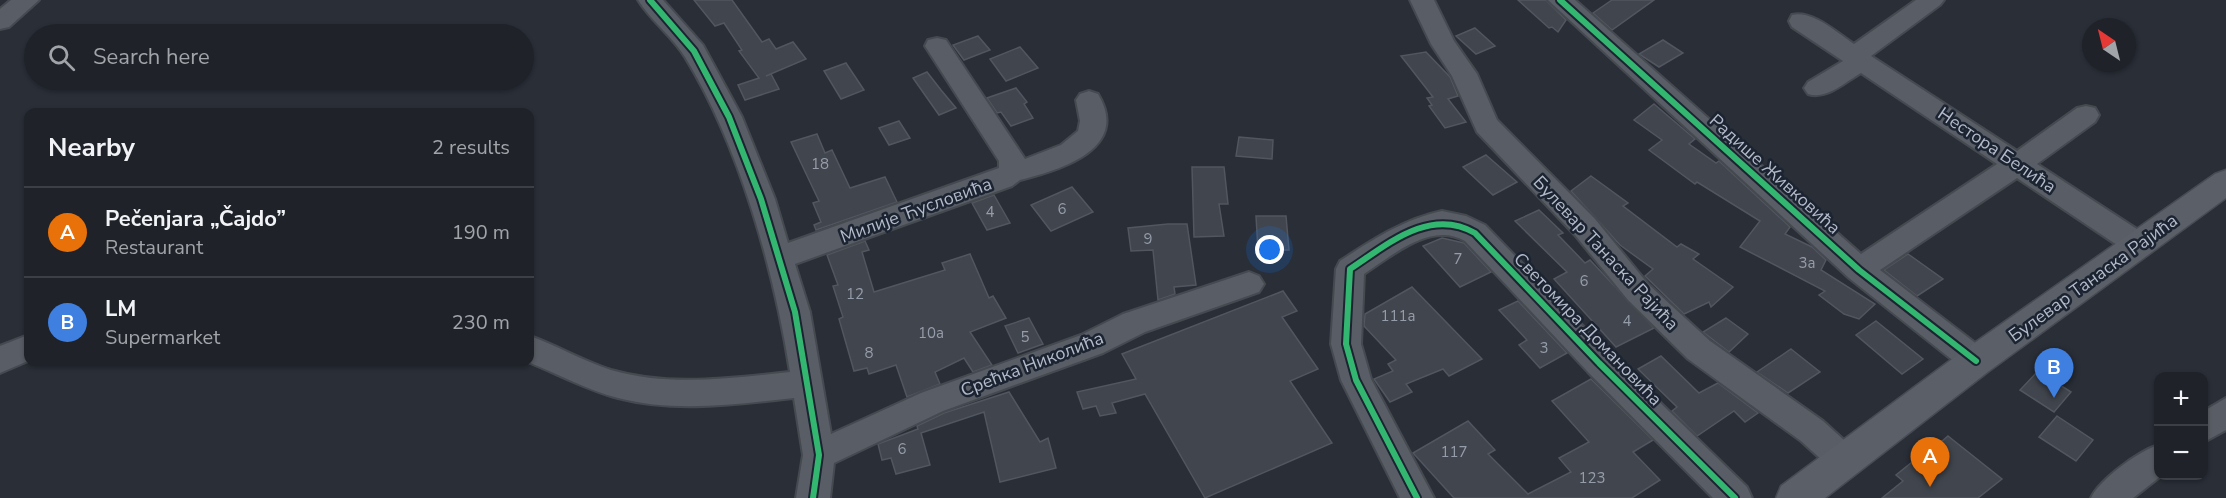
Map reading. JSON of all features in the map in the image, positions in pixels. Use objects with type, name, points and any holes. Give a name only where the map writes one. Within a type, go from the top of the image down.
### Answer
[{"type":"main road","name":"Булевар Танаска Рајића","points":[[1795,498],[1976,362],[2226,182]]},
{"type":"street","points":[[0,21],[27,0]]},
{"type":"street","points":[[650,0],[694,51],[729,117],[761,199],[795,312],[819,455],[813,498]]},
{"type":"street","name":"Булевар Танаска Рајића","points":[[1422,0],[1443,44],[1464,74],[1486,125],[1585,227],[1638,292],[1699,350],[1812,431],[1845,461]]},
{"type":"street","name":"Радише Живковића","points":[[1560,0],[1859,270],[1976,362]]},
{"type":"street","points":[[1817,88],[1932,0]]},
{"type":"street","name":"Нестора Белића","points":[[1801,21],[2139,245]]},
{"type":"street","name":"Милије Ћусловића","points":[[779,258],[1002,179],[1012,172],[1012,160],[937,46]]},
{"type":"street","points":[[1012,172],[1030,169],[1056,158],[1088,138],[1094,122],[1089,100]]},
{"type":"street","points":[[1859,270],[2018,164],[2085,115]]},
{"type":"street","name":"Светомира Домановића","points":[[1417,498],[1356,380],[1346,344],[1350,269],[1403,235],[1440,222],[1452,222],[1474,232],[1599,363],[1735,498]]},
{"type":"street","name":"Срећка Николића","points":[[819,455],[932,402],[1092,344],[1134,323],[1249,284]]},
{"type":"street","points":[[0,360],[24,350]]},
{"type":"street","points":[[534,351],[598,379],[641,390],[694,393],[807,384]]},
{"type":"street","points":[[2207,426],[2226,412]]},
{"type":"street","points":[[2108,498],[2154,462]]},
{"type":"building","points":[[694,0],[732,0],[762,42],[769,39],[776,49],[793,42],[806,59],[766,76],[771,74],[779,89],[745,100],[738,85],[759,78],[739,51],[742,50],[724,23],[715,26]]},
{"type":"building","points":[[1518,0],[1546,0],[1566,20],[1558,32],[1552,27],[1549,28]]},
{"type":"building","points":[[1612,0],[1654,0],[1612,30],[1593,13]]},
{"type":"building","points":[[1475,28],[1495,46],[1476,54],[1456,36]]},
{"type":"building","points":[[978,36],[990,50],[964,60],[953,45]]},
{"type":"building","points":[[1663,40],[1683,53],[1659,67],[1639,54]]},
{"type":"building","points":[[1020,47],[1038,68],[1006,81],[990,59]]},
{"type":"building","points":[[1426,52],[1450,77],[1458,96],[1448,99],[1466,122],[1445,128],[1429,106],[1432,105],[1427,98],[1433,97],[1401,56]]},
{"type":"building","points":[[846,63],[864,90],[841,99],[824,71]]},
{"type":"building","points":[[927,72],[956,108],[939,115],[913,78]]},
{"type":"building","points":[[1016,88],[1027,102],[1024,104],[1033,118],[1011,126],[1001,112],[997,113],[987,98]]},
{"type":"building","points":[[1654,104],[1695,139],[1689,144],[1716,163],[1719,161],[1790,227],[1785,234],[1812,247],[1826,260],[1821,270],[1875,304],[1859,319],[1844,314],[1819,295],[1825,291],[1740,247],[1760,221],[1697,182],[1695,184],[1649,150],[1662,140],[1634,120]]},
{"type":"building","points":[[899,121],[910,138],[889,145],[879,128]]},
{"type":"building","points":[[817,134],[825,153],[832,150],[850,188],[885,177],[897,202],[816,230],[814,225],[821,222],[813,203],[819,201],[791,142]]},
{"type":"building","points":[[1239,137],[1273,140],[1272,159],[1236,156]]},
{"type":"building","points":[[1486,155],[1517,182],[1493,195],[1463,167]]},
{"type":"building","points":[[1192,167],[1224,167],[1228,204],[1219,204],[1224,236],[1194,237]]},
{"type":"building","points":[[1591,176],[1628,203],[1623,206],[1677,247],[1681,244],[1699,254],[1693,259],[1733,287],[1711,307],[1709,302],[1684,314],[1645,276],[1653,269],[1620,245],[1571,191]]},
{"type":"building","points":[[1072,187],[1093,212],[1051,231],[1031,205]]},
{"type":"building","points":[[994,195],[1010,223],[987,230],[972,203]]},
{"type":"building","points":[[1539,210],[1563,233],[1558,235],[1585,263],[1590,260],[1654,328],[1616,347],[1554,279],[1567,272],[1515,221]]},
{"type":"building","points":[[1256,216],[1286,216],[1289,250],[1258,250]]},
{"type":"building","points":[[1187,224],[1196,285],[1174,287],[1175,294],[1158,300],[1153,250],[1131,251],[1128,228]]},
{"type":"building","points":[[1442,238],[1464,243],[1491,272],[1460,287],[1423,246]]},
{"type":"building","points":[[865,241],[869,250],[862,252],[874,292],[945,270],[942,263],[970,254],[989,298],[993,296],[1006,318],[970,332],[992,365],[973,372],[964,358],[935,372],[940,384],[907,397],[896,365],[869,374],[867,368],[854,371],[839,319],[843,317],[833,286],[838,285],[827,255]]},
{"type":"building","points":[[1908,254],[1943,279],[1917,296],[1884,270]]},
{"type":"building","points":[[1412,287],[1482,359],[1449,376],[1443,369],[1406,384],[1412,392],[1390,402],[1374,379],[1393,371],[1388,364],[1396,360],[1364,326],[1365,314]]},
{"type":"building","points":[[1283,291],[1297,311],[1282,317],[1318,369],[1290,381],[1332,443],[1205,498],[1145,394],[1112,403],[1116,413],[1100,416],[1096,406],[1083,409],[1077,392],[1136,379],[1122,354]]},
{"type":"building","points":[[1518,301],[1567,353],[1540,368],[1519,345],[1527,340],[1499,310]]},
{"type":"building","points":[[1029,318],[1043,344],[1018,353],[1005,326]]},
{"type":"building","points":[[1726,318],[1748,334],[1729,352],[1703,332]]},
{"type":"building","points":[[1876,321],[1923,359],[1902,374],[1856,335]]},
{"type":"building","points":[[1791,349],[1820,372],[1788,393],[1757,372]]},
{"type":"building","points":[[1661,356],[1699,393],[1718,383],[1758,413],[1745,422],[1734,411],[1697,436],[1672,411],[1677,407],[1638,369]]},
{"type":"building","points":[[2038,371],[2071,392],[2054,412],[2020,390]]},
{"type":"building","points":[[1591,379],[1653,440],[1633,452],[1660,480],[1632,498],[1454,498],[1413,453],[1468,421],[1495,450],[1488,454],[1528,494],[1571,472],[1559,458],[1589,442],[1552,401]]},
{"type":"building","points":[[1009,392],[1040,442],[1048,438],[1056,468],[1000,482],[984,412],[921,433],[930,465],[896,474],[891,458],[882,460],[878,444],[918,429],[917,426],[944,413]]},
{"type":"building","points":[[2057,416],[2093,440],[2076,461],[2039,437]]},
{"type":"building","points":[[1948,436],[2002,479],[1978,498],[1882,498],[1903,481],[1896,475],[1916,459],[1919,461]]},
{"type":"cycle path","points":[[650,0],[694,51],[729,117],[761,199],[795,312],[819,455],[813,498]]},
{"type":"cycle path","points":[[1560,0],[1859,270],[1976,361]]},
{"type":"cycle path","points":[[1417,498],[1356,380],[1346,344],[1350,269],[1415,230],[1442,222],[1453,223],[1475,233],[1599,363],[1735,498]]},
{"type":"place","name":"LM","points":[[2054,398]]},
{"type":"place","name":"Pečenjara „Čajdo”","points":[[1930,487]]}]
